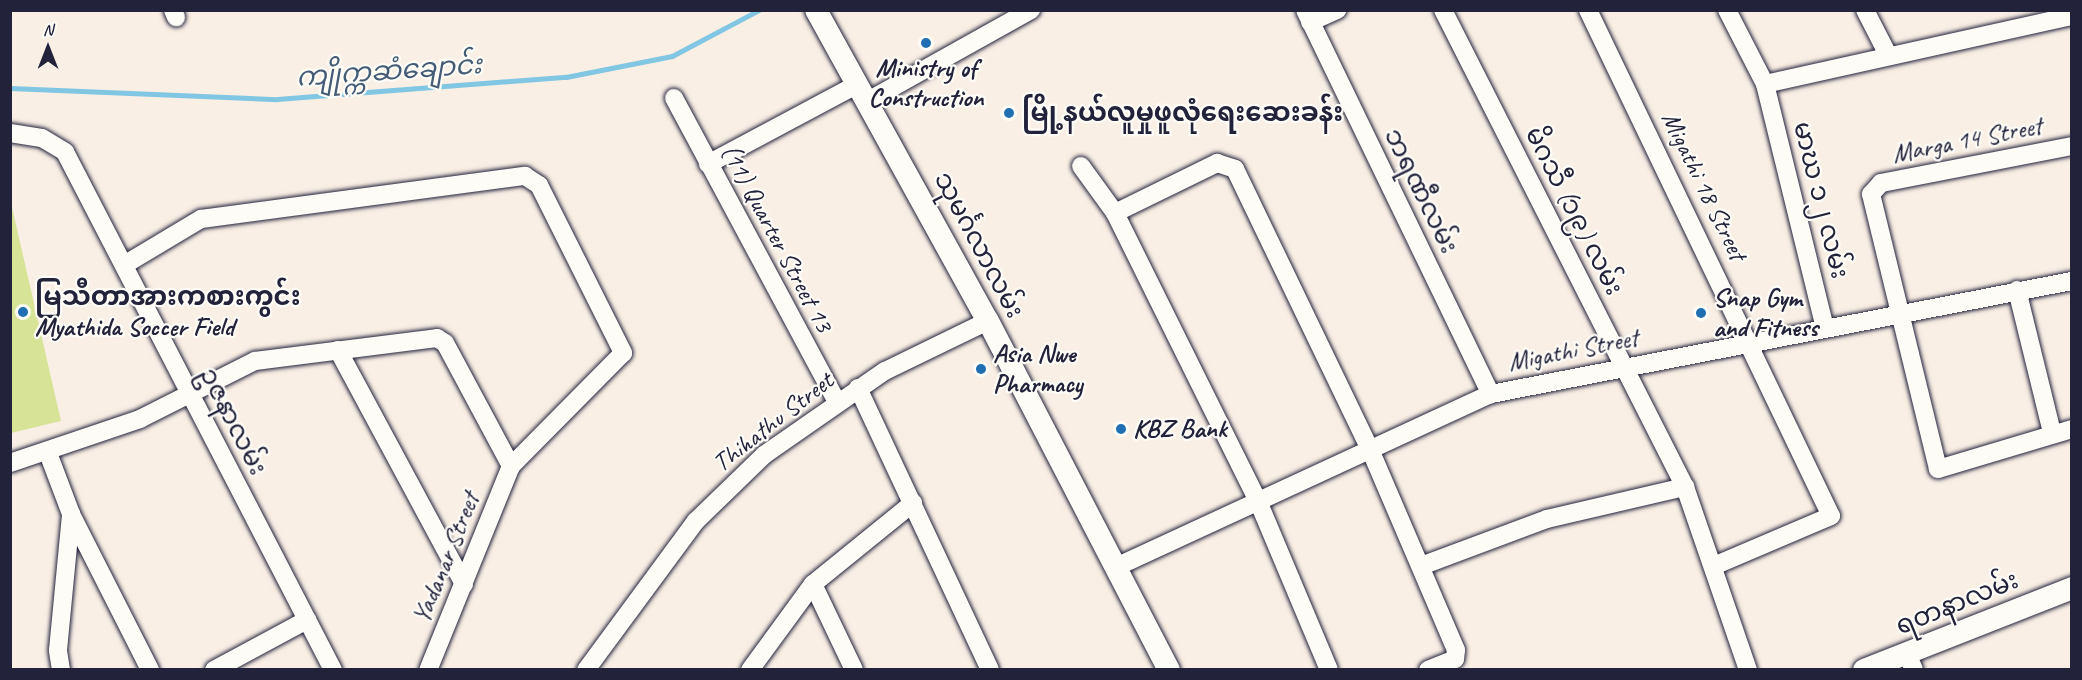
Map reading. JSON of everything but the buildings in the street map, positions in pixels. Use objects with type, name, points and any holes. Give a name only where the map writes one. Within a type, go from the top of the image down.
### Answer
[{"type":"main road","name":"သုမင်္ဂလာလမ်း","points":[[816,11],[988,321],[1169,669]]},
{"type":"main road","name":"ရတနာလမ်း","points":[[1864,669],[1910,662],[2072,588]]},
{"type":"street","points":[[708,164],[1031,10]]},
{"type":"street","points":[[1307,16],[1337,10]]},
{"type":"street","name":"မိဂသီ (၁၉) လမ်း","points":[[1443,10],[1685,487],[1716,565],[1748,669]]},
{"type":"street","name":"Migathi 18 Street","points":[[1588,10],[1751,340],[1831,516],[1716,565]]},
{"type":"street","name":"မာဃ ၁၂ လမ်း","points":[[1726,10],[1765,84],[1825,328]]},
{"type":"street","points":[[1865,10],[1888,55]]},
{"type":"street","name":"ဘရဏီလမ်း","points":[[1307,16],[1491,393]]},
{"type":"street","points":[[1765,84],[2072,16]]},
{"type":"street","name":"(11) Quarter Street 13","points":[[674,98],[837,402]]},
{"type":"street","name":"ဥဇနာလမ်း","points":[[10,133],[42,138],[65,152],[333,669]]},
{"type":"street","name":"Marga 14 Street","points":[[1902,314],[1874,186],[2072,147]]},
{"type":"street","points":[[1115,213],[1217,163],[1235,169],[1369,447],[1458,656],[1428,669]]},
{"type":"street","points":[[1081,166],[1115,213],[1258,501],[1329,669]]},
{"type":"street","points":[[10,463],[48,453],[191,395],[255,361],[442,339],[511,466],[623,353],[533,177],[201,219],[124,265]]},
{"type":"street","name":"Migathi Street","points":[[1116,567],[1369,447],[1491,393],[1751,340],[2072,281]]},
{"type":"street","points":[[2017,290],[2052,433]]},
{"type":"street","points":[[1902,314],[1938,469],[2052,433],[2072,429]]},
{"type":"street","name":"Thihathu Street","points":[[586,669],[696,521],[764,455],[858,388],[988,321]]},
{"type":"street","points":[[338,350],[464,584]]},
{"type":"street","points":[[858,388],[990,669]]},
{"type":"street","points":[[48,453],[71,514],[150,669]]},
{"type":"street","name":"Yadanar Street","points":[[428,669],[511,466]]},
{"type":"street","points":[[1421,566],[1556,517],[1685,487]]},
{"type":"street","points":[[750,669],[813,584],[913,502]]},
{"type":"street","points":[[61,669],[58,650],[71,514]]},
{"type":"street","points":[[813,584],[854,669]]},
{"type":"street","points":[[214,669],[308,620]]},
{"type":"green space","name":"မြသီတာအားကစားကွင်း Myathida Soccer Field","points":[[11,203],[61,421],[10,433]]},
{"type":"waterway","name":"ကျိုက္ကဆံချောင်း","points":[[10,88],[277,99],[566,77],[672,56],[759,10]]},
{"type":"place","name":"Ministry of Construction","points":[[926,43]]},
{"type":"place","name":"မြို့နယ်လူမှုဖူလုံရေးဆေးခန်း","points":[[1009,113]]},
{"type":"place","name":"မြသီတာအားကစားကွင်း Myathida Soccer Field","points":[[23,312]]},
{"type":"place","name":"Snap Gym and Fitness","points":[[1701,313]]},
{"type":"place","name":"Asia Nwe Pharmacy","points":[[981,369]]},
{"type":"place","name":"KBZ Bank","points":[[1121,429]]}]
